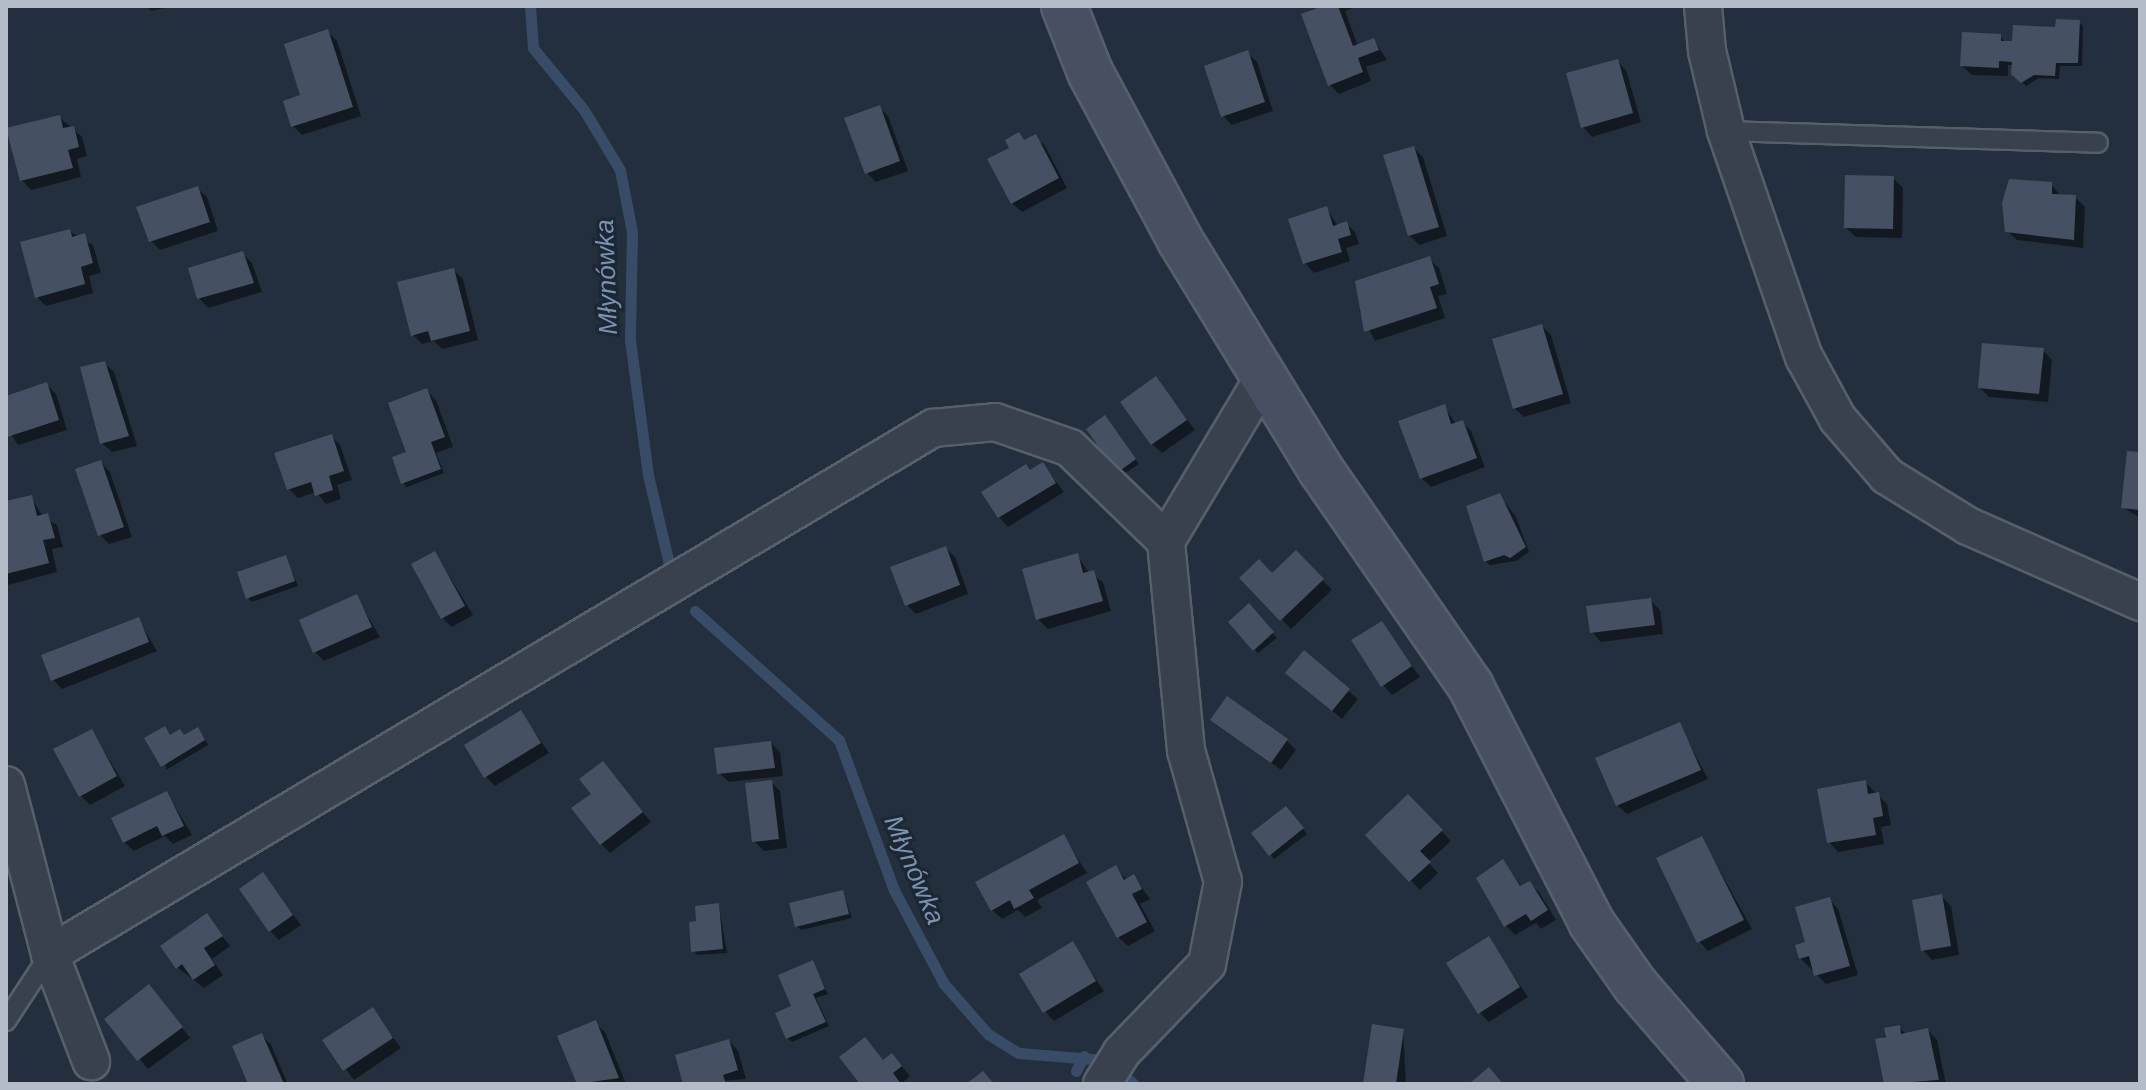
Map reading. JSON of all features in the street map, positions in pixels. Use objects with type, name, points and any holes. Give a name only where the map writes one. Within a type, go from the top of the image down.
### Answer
[{"type":"street","points":[[1064,6],[1090,72],[1165,212],[1263,379],[1471,687],[1591,922],[1636,986],[1721,1084]]},
{"type":"street","points":[[1703,6],[1707,51],[1726,131],[1804,357],[1838,419],[1887,476],[1968,526],[2140,602]]},
{"type":"street","points":[[1108,1073],[1207,964],[1223,882],[1186,750],[1166,541],[1263,379]]},
{"type":"street","points":[[50,954],[933,428],[995,422],[1070,448],[1166,541]]},
{"type":"street","points":[[6,785],[50,954],[91,1061]]},
{"type":"lane","points":[[1726,131],[2098,143]]},
{"type":"lane","points":[[6,1021],[50,954]]},
{"type":"building","points":[[1323,6],[1338,6],[1353,46],[1374,38],[1379,50],[1358,58],[1363,72],[1328,86],[1301,14]]},
{"type":"building","points":[[2056,19],[2080,20],[2078,63],[2056,63],[2055,76],[2034,75],[2021,83],[2011,74],[2012,62],[1999,61],[1999,68],[1960,66],[1962,32],[2001,34],[2001,41],[2012,41],[2013,25],[2055,27]]},
{"type":"building","points":[[328,29],[353,107],[291,127],[283,101],[300,95],[284,44]]},
{"type":"building","points":[[1248,50],[1265,102],[1221,117],[1204,66]]},
{"type":"building","points":[[1618,59],[1633,113],[1581,128],[1566,73]]},
{"type":"building","points":[[880,105],[900,161],[865,174],[844,118]]},
{"type":"building","points":[[60,115],[63,128],[74,126],[79,147],[68,150],[73,168],[20,181],[6,128]]},
{"type":"building","points":[[1019,132],[1024,140],[1036,134],[1059,178],[1011,204],[987,159],[1009,148],[1005,140]]},
{"type":"building","points":[[1414,146],[1439,227],[1408,236],[1383,155]]},
{"type":"building","points":[[1845,175],[1894,176],[1893,229],[1844,228]]},
{"type":"building","points":[[2009,179],[2052,182],[2052,194],[2076,195],[2074,240],[2005,232],[2002,203]]},
{"type":"building","points":[[198,186],[210,222],[149,242],[136,207]]},
{"type":"building","points":[[1327,206],[1333,226],[1347,221],[1351,235],[1338,239],[1342,252],[1303,264],[1288,219]]},
{"type":"building","points":[[70,229],[72,237],[85,233],[93,263],[81,267],[85,284],[35,298],[20,242]]},
{"type":"building","points":[[243,251],[254,283],[197,299],[188,268]]},
{"type":"building","points":[[1430,256],[1439,284],[1430,287],[1437,308],[1364,332],[1355,281]]},
{"type":"building","points":[[454,268],[470,331],[431,341],[428,331],[411,336],[397,282]]},
{"type":"building","points":[[1542,324],[1563,394],[1513,409],[1492,339]]},
{"type":"building","points":[[1982,343],[2044,348],[2039,394],[1978,388]]},
{"type":"building","points":[[105,361],[129,436],[100,444],[80,367]]},
{"type":"building","points":[[1156,376],[1187,420],[1151,445],[1120,402]]},
{"type":"building","points":[[47,382],[59,420],[7,437],[6,396]]},
{"type":"building","points":[[427,388],[445,437],[431,442],[441,469],[401,484],[392,457],[406,452],[388,403]]},
{"type":"building","points":[[1445,404],[1451,424],[1463,420],[1477,458],[1420,479],[1398,421]]},
{"type":"building","points":[[1105,415],[1136,459],[1117,473],[1086,429]]},
{"type":"building","points":[[332,434],[344,471],[329,476],[333,490],[315,496],[311,482],[287,490],[274,453]]},
{"type":"building","points":[[2127,451],[2140,452],[2140,510],[2121,508]]},
{"type":"building","points":[[101,460],[124,527],[98,536],[75,469]]},
{"type":"building","points":[[1043,462],[1056,483],[998,518],[981,492],[1026,464],[1030,470]]},
{"type":"building","points":[[1500,493],[1526,547],[1510,558],[1504,555],[1484,562],[1466,506]]},
{"type":"building","points":[[32,495],[37,516],[48,513],[55,538],[43,540],[49,563],[6,574],[6,501]]},
{"type":"building","points":[[946,546],[960,585],[905,606],[890,567]]},
{"type":"building","points":[[1296,550],[1324,579],[1280,621],[1239,578],[1259,559],[1272,573]]},
{"type":"building","points":[[435,551],[465,606],[441,619],[411,564]]},
{"type":"building","points":[[1078,553],[1083,573],[1094,570],[1103,601],[1036,620],[1022,569]]},
{"type":"building","points":[[286,555],[295,581],[246,599],[237,572]]},
{"type":"building","points":[[357,594],[372,627],[313,653],[299,620]]},
{"type":"building","points":[[1651,598],[1655,625],[1590,633],[1586,606]]},
{"type":"building","points":[[1249,603],[1274,632],[1253,651],[1228,622]]},
{"type":"building","points":[[139,617],[149,642],[51,681],[41,655]]},
{"type":"building","points":[[1382,621],[1412,666],[1381,687],[1351,640]]},
{"type":"building","points":[[1304,650],[1350,689],[1332,711],[1285,673]]},
{"type":"building","points":[[1227,696],[1288,739],[1271,763],[1210,720]]},
{"type":"building","points":[[521,710],[541,743],[484,778],[464,745]]},
{"type":"building","points":[[1680,722],[1701,770],[1616,806],[1595,758]]},
{"type":"building","points":[[165,726],[170,735],[180,729],[184,735],[198,727],[205,740],[161,767],[144,738]]},
{"type":"building","points":[[92,729],[117,776],[79,797],[53,749]]},
{"type":"building","points":[[771,741],[775,768],[717,774],[714,748]]},
{"type":"building","points":[[603,761],[643,812],[600,845],[571,808],[591,794],[579,779]]},
{"type":"building","points":[[772,780],[779,839],[752,842],[745,783]]},
{"type":"building","points":[[1866,780],[1868,794],[1879,792],[1883,816],[1873,818],[1876,835],[1827,843],[1817,789]]},
{"type":"building","points":[[167,791],[184,826],[162,836],[157,826],[123,843],[111,818]]},
{"type":"building","points":[[1408,794],[1443,830],[1420,851],[1431,862],[1409,882],[1365,835]]},
{"type":"building","points":[[1286,806],[1304,828],[1269,856],[1251,833]]},
{"type":"building","points":[[1064,834],[1079,863],[1029,890],[1034,898],[1014,909],[1010,900],[991,911],[975,882]]},
{"type":"building","points":[[1702,836],[1744,920],[1697,943],[1656,858]]},
{"type":"building","points":[[1503,859],[1520,886],[1530,881],[1548,910],[1531,921],[1526,914],[1504,927],[1476,878]]},
{"type":"building","points":[[1116,865],[1124,880],[1134,874],[1142,889],[1132,894],[1147,922],[1117,938],[1086,882]]},
{"type":"building","points":[[263,872],[293,915],[269,932],[239,889]]},
{"type":"building","points":[[843,890],[849,914],[795,927],[789,903]]},
{"type":"building","points":[[1942,894],[1951,946],[1921,951],[1912,900]]},
{"type":"building","points":[[1830,897],[1850,966],[1814,976],[1809,956],[1799,959],[1795,945],[1805,942],[1795,907]]},
{"type":"building","points":[[719,903],[723,949],[691,952],[689,922],[696,921],[695,906]]},
{"type":"building","points":[[207,913],[223,936],[204,948],[215,965],[193,980],[182,964],[176,969],[160,946]]},
{"type":"building","points":[[1489,936],[1520,987],[1478,1014],[1446,963]]},
{"type":"building","points":[[1073,941],[1096,981],[1043,1013],[1019,974]]},
{"type":"building","points":[[813,960],[825,989],[813,994],[826,1022],[786,1039],[775,1013],[791,1006],[778,975]]},
{"type":"building","points":[[149,984],[183,1027],[137,1061],[104,1019]]},
{"type":"building","points":[[373,1007],[393,1038],[343,1071],[322,1040]]},
{"type":"building","points":[[596,1020],[619,1078],[577,1084],[557,1036]]},
{"type":"building","points":[[1372,1024],[1404,1029],[1396,1084],[1363,1084]]},
{"type":"building","points":[[1900,1025],[1901,1034],[1928,1028],[1939,1080],[1884,1084],[1875,1039],[1886,1037],[1884,1028]]},
{"type":"building","points":[[262,1033],[284,1084],[248,1084],[232,1046]]},
{"type":"building","points":[[865,1037],[883,1060],[892,1053],[902,1066],[893,1073],[901,1084],[860,1084],[839,1057]]},
{"type":"building","points":[[729,1039],[738,1070],[723,1075],[726,1084],[683,1084],[675,1055]]},
{"type":"building","points":[[1489,1067],[1503,1084],[1469,1084]]},
{"type":"building","points":[[983,1071],[994,1084],[966,1084]]},
{"type":"waterway","name":"Młynówka","points":[[530,6],[533,48],[584,110],[620,170],[632,232],[630,340],[648,475],[671,572]]},
{"type":"waterway","name":"Młynówka","points":[[695,611],[839,740],[894,890],[944,984],[988,1034],[1019,1053],[1105,1060],[1134,1084]]},
{"type":"waterway","points":[[1076,1071],[1084,1056]]}]
